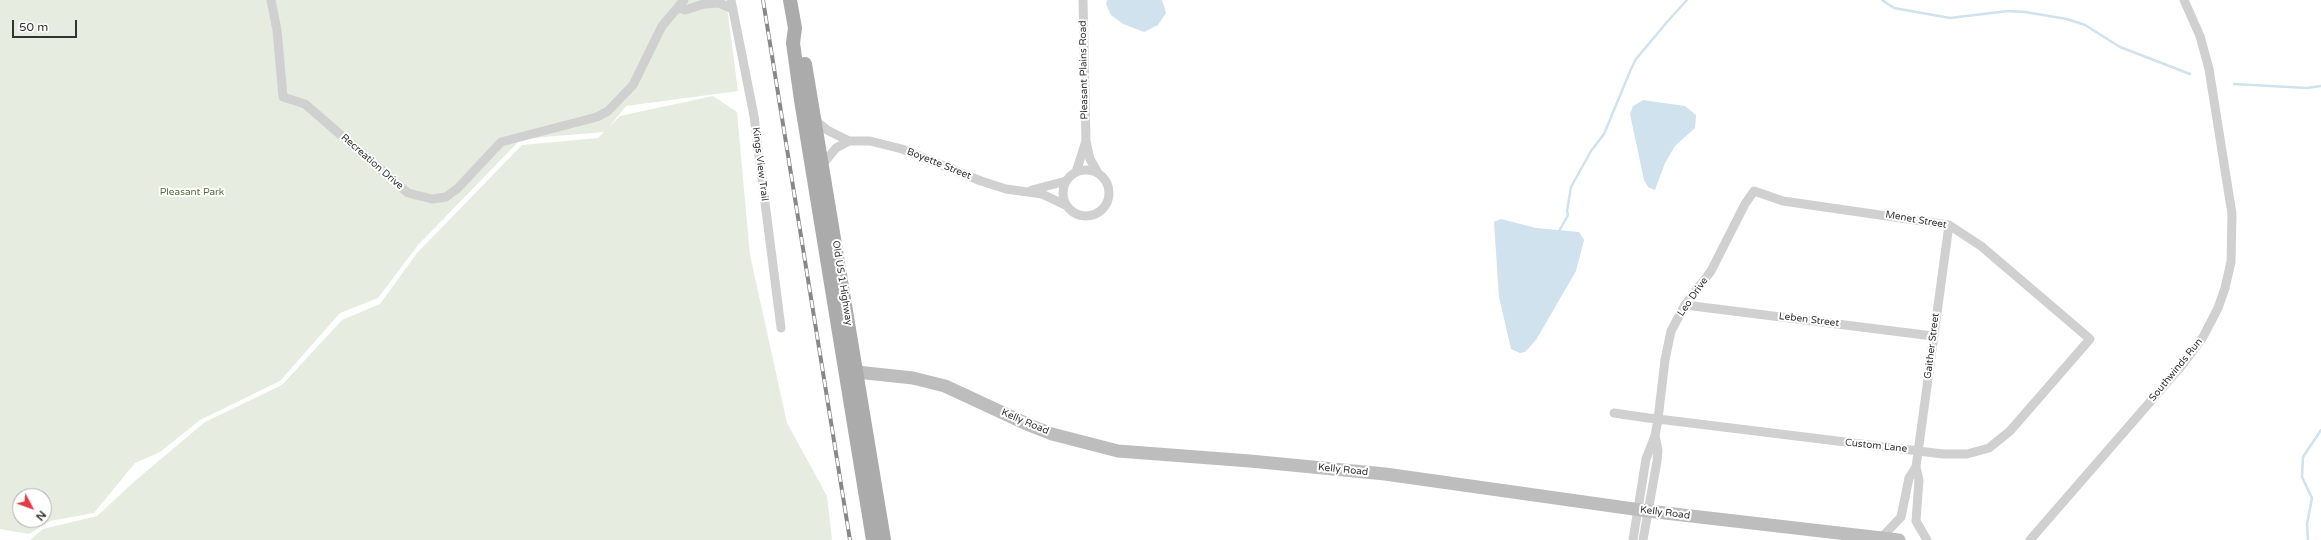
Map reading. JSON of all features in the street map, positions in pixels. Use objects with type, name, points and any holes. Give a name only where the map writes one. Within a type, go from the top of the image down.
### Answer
[{"type":"main road","name":"Old US 1 Highway","points":[[790,0],[795,28],[801,41],[823,164],[873,540]]},
{"type":"main road","name":"Old US 1 Highway","points":[[795,28],[793,43],[801,100],[851,372],[884,540]]},
{"type":"street","name":"Recreation Drive","points":[[271,0],[277,30],[283,97],[305,104],[408,193],[432,200],[446,197],[458,188],[501,142],[597,117],[612,108],[634,85],[662,26],[684,0]]},
{"type":"street","name":"Pleasant Plains Road","points":[[1082,0],[1086,141],[1090,158],[1098,173]]},
{"type":"street","name":"Southwinds Run","points":[[2030,540],[2183,364],[2203,337],[2218,308],[2225,288],[2231,262],[2232,214],[2209,69],[2200,36],[2184,0]]},
{"type":"street","points":[[678,8],[685,10],[704,4],[732,4]]},
{"type":"street","name":"Kings View Trail","points":[[732,4],[754,116],[781,328]]},
{"type":"street","name":"Boyette Street","points":[[815,120],[827,130],[849,141],[886,144],[931,159],[981,181],[1006,188],[1028,190],[1042,194],[1065,205],[1070,211],[1084,217],[1092,216],[1105,207],[1109,193],[1104,178],[1098,173]]},
{"type":"street","points":[[823,164],[836,148],[849,141]]},
{"type":"street","name":"Pleasant Plains Road","points":[[1076,172],[1086,141]]},
{"type":"street","points":[[1076,172],[1083,170],[1098,173]]},
{"type":"street","name":"Boyette Street","points":[[1028,190],[1066,181],[1076,172]]},
{"type":"street","points":[[1065,205],[1062,190],[1066,181]]},
{"type":"street","name":"Menet Street","points":[[1754,190],[1783,201],[1949,225],[1981,246],[2090,338]]},
{"type":"street","name":"Leo Drive","points":[[1643,540],[1642,511],[1646,459],[1655,436],[1665,360],[1671,331],[1685,305],[1711,271],[1745,204],[1754,190]]},
{"type":"street","name":"Gaither Street","points":[[1882,537],[1901,516],[1909,478],[1916,467],[1920,450],[1933,336],[1949,225]]},
{"type":"street","name":"Leben Street","points":[[1685,305],[1933,336]]},
{"type":"street","name":"Custom Lane","points":[[1614,413],[1943,454],[1967,454],[1988,448],[2010,431],[2090,338]]},
{"type":"street","name":"Kelly Road","points":[[851,372],[913,378],[945,386],[1035,427],[1118,451],[1250,461],[1385,474],[1642,511],[1857,538],[1865,534],[1900,540]]},
{"type":"street","name":"Gaither Street","points":[[1916,467],[1919,484],[1916,521],[1927,540]]},
{"type":"street","name":"Leo Drive","points":[[1632,540],[1642,511]]},
{"type":"green space","name":"Pleasant Park","points":[[0,0],[726,0],[738,91],[626,106],[609,127],[620,116],[713,96],[737,112],[750,255],[787,423],[827,496],[832,540],[30,540],[43,529],[97,516],[136,480],[205,422],[282,385],[342,320],[380,304],[417,253],[522,145],[598,138],[604,132],[521,139],[418,245],[378,298],[340,313],[280,381],[200,420],[160,452],[135,463],[94,513],[52,521],[52,488],[12,488],[12,528],[39,528],[29,534],[0,529]]},
{"type":"water","points":[[1107,0],[1162,0],[1166,13],[1158,25],[1144,32],[1123,24],[1111,15],[1106,4]]},
{"type":"water","points":[[1643,100],[1685,106],[1696,115],[1695,128],[1675,146],[1665,163],[1655,190],[1648,187],[1644,180],[1630,114],[1633,106]]},
{"type":"water","points":[[1501,219],[1536,228],[1579,232],[1584,240],[1576,271],[1536,340],[1525,352],[1520,353],[1511,349],[1499,297],[1494,222]]},
{"type":"waterway","points":[[1558,233],[1568,215],[1567,211],[1571,187],[1591,151],[1604,134],[1636,59],[1687,0]]},
{"type":"waterway","points":[[1882,0],[1894,8],[1950,18],[2008,11],[2025,12],[2067,19],[2085,25],[2120,47],[2190,74]]},
{"type":"waterway","points":[[2234,84],[2307,88],[2321,86]]},
{"type":"waterway","points":[[2308,540],[2307,524],[2312,498],[2302,477],[2303,457],[2321,430]]},
{"type":"railway","points":[[763,0],[850,540]]}]
